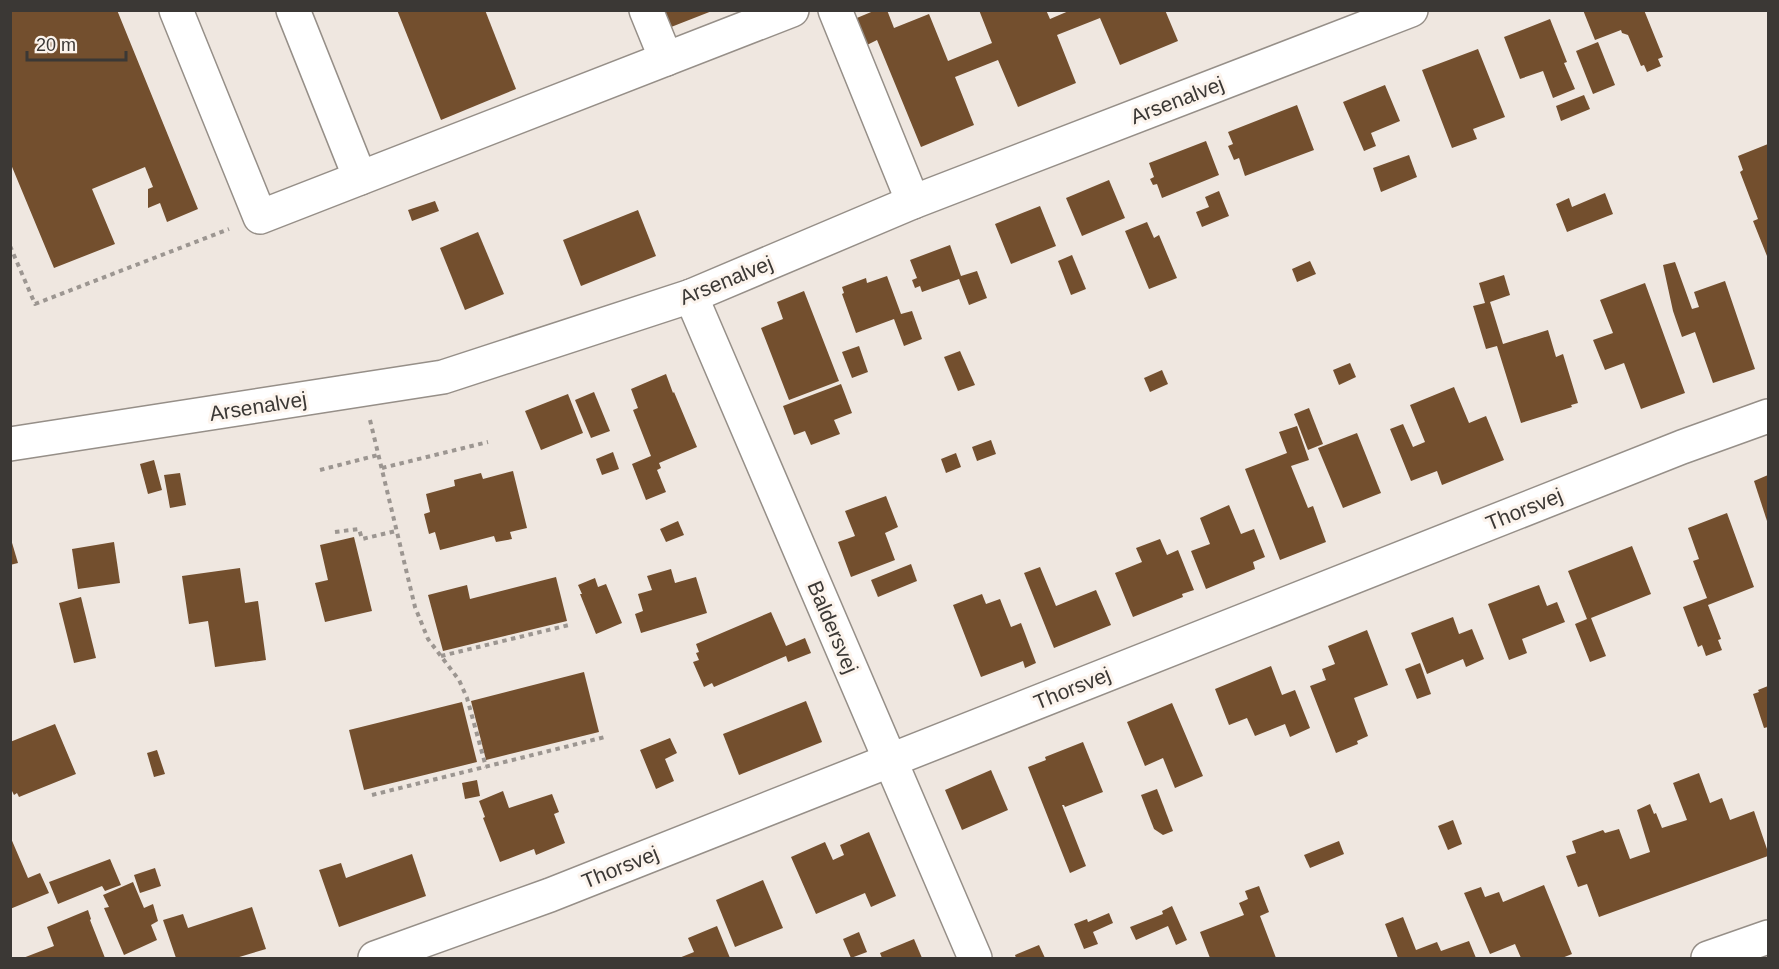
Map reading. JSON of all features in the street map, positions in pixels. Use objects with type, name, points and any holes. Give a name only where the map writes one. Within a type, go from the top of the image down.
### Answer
[{"type":"street","points":[[176,10],[260,217],[792,10]]},
{"type":"street","points":[[293,10],[360,178]]},
{"type":"street","points":[[646,10],[666,59]]},
{"type":"street","points":[[835,10],[913,202]]},
{"type":"street","name":"Arsenalvej","points":[[10,444],[443,377],[691,296],[913,202],[1412,10]]},
{"type":"street","name":"Baldersvej","points":[[691,296],[975,958]]},
{"type":"street","name":"Thorsvej","points":[[375,958],[550,895],[1671,451],[1768,416]]},
{"type":"street","points":[[1708,958],[1768,937]]},
{"type":"path","points":[[10,246],[35,304],[260,217]]},
{"type":"path","points":[[363,390],[415,607],[428,639],[459,681],[467,698],[486,767]]},
{"type":"path","points":[[382,468],[488,442]]},
{"type":"path","points":[[320,470],[378,455]]},
{"type":"path","points":[[335,532],[359,529],[362,539],[396,531]]},
{"type":"path","points":[[441,656],[569,625]]},
{"type":"path","points":[[372,795],[605,737]]},
{"type":"building","points":[[10,10],[117,10],[198,209],[167,222],[160,203],[148,208],[148,189],[153,187],[145,167],[92,189],[115,244],[54,268],[10,162]]},
{"type":"building","points":[[397,10],[485,10],[516,89],[441,120]]},
{"type":"building","points":[[659,10],[712,10],[712,11],[666,29]]},
{"type":"building","points":[[876,10],[887,10],[894,28],[929,14],[948,61],[992,43],[979,10],[1046,10],[1050,19],[1071,10],[1165,10],[1178,41],[1120,65],[1100,18],[1057,35],[1076,83],[1018,107],[998,60],[955,77],[974,125],[921,147],[877,40],[863,47],[852,20]]},
{"type":"building","points":[[1583,10],[1644,10],[1663,57],[1658,59],[1661,66],[1647,72],[1644,65],[1641,66],[1628,35],[1622,33],[1621,30],[1595,40]]},
{"type":"building","points":[[1550,19],[1575,89],[1553,98],[1543,71],[1520,79],[1504,37]]},
{"type":"building","points":[[1598,42],[1615,85],[1593,94],[1576,51]]},
{"type":"building","points":[[1478,49],[1505,117],[1473,129],[1477,139],[1452,148],[1422,70]]},
{"type":"building","points":[[1385,85],[1400,121],[1371,133],[1376,146],[1364,151],[1343,102]]},
{"type":"building","points":[[1584,95],[1590,109],[1561,121],[1556,106]]},
{"type":"building","points":[[1297,105],[1314,150],[1245,176],[1239,158],[1234,160],[1228,146],[1233,144],[1228,132]]},
{"type":"building","points":[[1206,141],[1219,175],[1162,198],[1157,184],[1153,185],[1150,179],[1154,177],[1149,163]]},
{"type":"building","points":[[1768,144],[1767,256],[1753,221],[1758,219],[1740,172],[1743,170],[1738,156]]},
{"type":"building","points":[[1409,155],[1417,177],[1381,192],[1373,168]]},
{"type":"building","points":[[1109,180],[1125,218],[1082,236],[1066,198]]},
{"type":"building","points":[[1219,191],[1229,216],[1202,227],[1196,212],[1209,207],[1205,197]]},
{"type":"building","points":[[1605,193],[1613,214],[1567,232],[1556,204],[1569,198],[1572,207]]},
{"type":"building","points":[[435,201],[439,211],[412,221],[408,210]]},
{"type":"building","points":[[1040,206],[1056,246],[1011,264],[995,224]]},
{"type":"building","points":[[638,210],[656,256],[581,286],[563,240]]},
{"type":"building","points":[[1147,222],[1154,238],[1159,235],[1177,278],[1149,289],[1125,231]]},
{"type":"building","points":[[478,232],[504,294],[465,310],[440,248]]},
{"type":"building","points":[[950,245],[961,276],[977,271],[987,298],[969,305],[959,279],[922,292],[920,286],[915,288],[912,280],[917,278],[910,260]]},
{"type":"building","points":[[1072,255],[1086,289],[1071,295],[1058,261]]},
{"type":"building","points":[[1310,261],[1316,274],[1297,282],[1292,269]]},
{"type":"building","points":[[1675,262],[1692,309],[1699,307],[1694,292],[1725,281],[1755,369],[1713,383],[1695,332],[1682,337],[1673,311],[1663,265]]},
{"type":"building","points":[[1504,275],[1510,295],[1490,302],[1503,344],[1548,330],[1556,357],[1563,354],[1578,403],[1521,423],[1497,346],[1486,349],[1473,306],[1485,303],[1479,283]]},
{"type":"building","points":[[887,276],[901,314],[912,311],[922,339],[904,346],[894,319],[856,333],[842,294],[844,293],[842,287],[866,278],[867,283]]},
{"type":"building","points":[[1645,283],[1685,393],[1641,409],[1624,363],[1605,370],[1593,340],[1613,333],[1600,300]]},
{"type":"building","points":[[804,291],[839,381],[789,400],[761,328],[783,319],[777,302]]},
{"type":"building","points":[[859,346],[868,372],[852,378],[842,352]]},
{"type":"building","points":[[960,351],[975,385],[958,391],[944,357]]},
{"type":"building","points":[[1350,363],[1356,377],[1339,385],[1333,370]]},
{"type":"building","points":[[1162,370],[1168,384],[1150,392],[1144,378]]},
{"type":"building","points":[[666,374],[697,447],[659,463],[661,468],[657,470],[666,492],[646,500],[632,464],[651,456],[633,410],[638,408],[631,389]]},
{"type":"building","points":[[841,384],[852,413],[834,420],[840,434],[811,445],[805,431],[794,435],[783,406]]},
{"type":"building","points":[[1454,387],[1469,423],[1486,416],[1504,460],[1442,485],[1437,471],[1411,481],[1390,429],[1403,424],[1413,447],[1425,442],[1410,405]]},
{"type":"building","points":[[594,392],[610,431],[591,438],[575,400]]},
{"type":"building","points":[[568,394],[583,433],[541,450],[525,411]]},
{"type":"building","points":[[1309,408],[1323,444],[1308,450],[1294,414]]},
{"type":"building","points":[[1297,426],[1309,460],[1291,466],[1308,508],[1313,506],[1326,542],[1280,560],[1245,469],[1287,453],[1279,432]]},
{"type":"building","points":[[1357,433],[1381,493],[1343,508],[1318,448]]},
{"type":"building","points":[[991,440],[996,454],[977,461],[972,447]]},
{"type":"building","points":[[613,452],[619,469],[602,475],[596,459]]},
{"type":"building","points":[[956,453],[961,467],[946,473],[941,459]]},
{"type":"building","points":[[154,460],[162,490],[148,494],[140,464]]},
{"type":"building","points":[[513,471],[527,528],[510,532],[512,539],[496,542],[494,536],[440,550],[435,532],[429,534],[424,514],[430,512],[426,494],[455,486],[454,480],[481,473],[483,479]]},
{"type":"building","points":[[180,473],[186,505],[170,508],[164,475]]},
{"type":"building","points":[[1768,475],[1768,524],[1754,481]]},
{"type":"building","points":[[886,496],[898,527],[885,533],[895,560],[851,577],[838,542],[855,536],[845,511]]},
{"type":"building","points":[[1229,505],[1241,534],[1254,529],[1265,557],[1253,562],[1255,569],[1206,589],[1191,551],[1210,544],[1200,518]]},
{"type":"building","points":[[1727,513],[1754,587],[1708,605],[1721,639],[1718,640],[1722,650],[1706,656],[1702,645],[1698,647],[1683,607],[1707,598],[1693,561],[1699,559],[1688,528]]},
{"type":"building","points":[[678,521],[684,535],[666,542],[660,529]]},
{"type":"building","points":[[10,536],[18,563],[10,565]]},
{"type":"building","points":[[354,537],[372,611],[325,622],[315,583],[328,580],[320,545]]},
{"type":"building","points":[[1160,539],[1167,555],[1178,550],[1194,590],[1182,594],[1183,597],[1133,617],[1115,573],[1142,562],[1136,548]]},
{"type":"building","points":[[114,542],[120,583],[78,589],[72,549]]},
{"type":"building","points":[[1632,546],[1651,594],[1591,618],[1606,656],[1590,662],[1575,624],[1587,619],[1568,571]]},
{"type":"building","points":[[911,564],[917,581],[878,597],[871,580]]},
{"type":"building","points":[[1040,567],[1056,606],[1096,590],[1111,625],[1054,648],[1024,573]]},
{"type":"building","points":[[240,568],[245,603],[258,601],[266,660],[215,667],[208,621],[189,624],[182,576]]},
{"type":"building","points":[[671,569],[675,583],[696,577],[707,613],[641,633],[635,614],[643,611],[638,594],[652,590],[647,576]]},
{"type":"building","points":[[556,577],[567,621],[443,651],[428,595],[467,585],[470,599]]},
{"type":"building","points":[[595,578],[598,587],[606,584],[622,623],[596,634],[578,585]]},
{"type":"building","points":[[1539,585],[1547,606],[1557,602],[1565,622],[1522,639],[1527,653],[1509,660],[1488,604]]},
{"type":"building","points":[[982,594],[986,604],[1000,599],[1011,627],[1021,623],[1036,663],[1025,668],[1023,661],[981,677],[953,605]]},
{"type":"building","points":[[81,597],[96,658],[74,663],[59,603]]},
{"type":"building","points":[[771,612],[786,646],[805,638],[811,653],[788,662],[786,656],[714,687],[712,683],[704,687],[693,662],[699,660],[696,644]]},
{"type":"building","points":[[1453,617],[1459,634],[1472,629],[1484,659],[1466,667],[1463,659],[1427,674],[1411,633]]},
{"type":"building","points":[[1367,630],[1388,685],[1354,698],[1368,736],[1357,741],[1358,744],[1336,753],[1310,686],[1326,680],[1322,669],[1335,664],[1328,646]]},
{"type":"building","points":[[1420,663],[1431,694],[1417,699],[1405,669]]},
{"type":"building","points":[[1271,666],[1282,695],[1295,690],[1310,728],[1290,737],[1285,724],[1255,736],[1247,718],[1229,725],[1215,689]]},
{"type":"building","points":[[584,672],[599,732],[486,760],[471,701]]},
{"type":"building","points":[[1768,686],[1768,727],[1764,728],[1753,694]]},
{"type":"building","points":[[806,701],[822,742],[739,775],[723,734]]},
{"type":"building","points":[[462,702],[477,762],[364,790],[349,730]]},
{"type":"building","points":[[1172,703],[1203,776],[1175,788],[1163,758],[1145,766],[1127,722]]},
{"type":"building","points":[[55,724],[76,774],[19,797],[17,793],[14,795],[10,787],[12,781],[10,742]]},
{"type":"building","points":[[670,738],[677,753],[665,759],[674,781],[656,789],[640,750]]},
{"type":"building","points":[[1083,742],[1103,792],[1065,807],[1062,805],[1086,866],[1070,873],[1028,767],[1046,760],[1045,757]]},
{"type":"building","points":[[157,750],[165,774],[154,777],[147,753]]},
{"type":"building","points":[[991,770],[1008,810],[962,830],[945,790]]},
{"type":"building","points":[[1699,773],[1710,803],[1722,798],[1730,820],[1754,811],[1768,856],[1599,917],[1587,884],[1578,887],[1566,856],[1576,853],[1572,841],[1603,830],[1605,833],[1619,829],[1630,859],[1650,852],[1637,810],[1650,804],[1662,828],[1687,820],[1673,783]]},
{"type":"building","points":[[477,780],[480,796],[465,799],[462,783]]},
{"type":"building","points":[[1157,789],[1173,831],[1163,835],[1154,829],[1141,795]]},
{"type":"building","points":[[503,791],[509,808],[552,794],[559,812],[554,814],[565,843],[536,855],[534,849],[500,862],[479,801]]},
{"type":"building","points":[[1453,820],[1462,844],[1448,850],[1438,826]]},
{"type":"building","points":[[869,832],[896,896],[871,907],[865,893],[816,914],[791,857],[825,842],[833,860],[844,855],[840,845]]},
{"type":"building","points":[[10,836],[28,878],[40,873],[49,893],[10,909]]},
{"type":"building","points":[[1339,841],[1344,854],[1310,868],[1304,855]]},
{"type":"building","points":[[412,854],[426,896],[339,927],[319,870],[341,863],[346,878]]},
{"type":"building","points":[[110,859],[121,885],[105,891],[102,886],[58,904],[49,882]]},
{"type":"building","points":[[155,868],[161,886],[140,893],[134,875]]},
{"type":"building","points":[[763,880],[783,928],[735,947],[716,900]]},
{"type":"building","points":[[133,882],[144,908],[153,904],[158,921],[151,925],[157,940],[124,955],[104,908],[109,907],[103,895]]},
{"type":"building","points":[[1544,885],[1572,954],[1562,958],[1521,958],[1515,944],[1490,954],[1464,893],[1481,887],[1485,897],[1499,892],[1503,902]]},
{"type":"building","points":[[1259,886],[1269,912],[1260,916],[1276,958],[1210,958],[1200,932],[1244,915],[1239,903],[1248,899],[1245,891]]},
{"type":"building","points":[[1172,906],[1187,940],[1176,945],[1168,926],[1136,940],[1130,927],[1163,914],[1162,911]]},
{"type":"building","points":[[252,907],[266,949],[236,958],[176,958],[163,920],[183,914],[188,928]]},
{"type":"building","points":[[88,910],[105,958],[23,958],[54,946],[47,927]]},
{"type":"building","points":[[1109,913],[1113,923],[1093,932],[1098,944],[1084,949],[1074,924],[1087,919],[1088,922]]},
{"type":"building","points":[[1403,917],[1416,950],[1437,942],[1441,951],[1469,941],[1476,958],[1398,958],[1385,924]]},
{"type":"building","points":[[717,926],[730,958],[679,958],[694,952],[688,938]]},
{"type":"building","points":[[859,932],[867,952],[851,958],[843,939]]},
{"type":"building","points":[[914,939],[922,958],[882,958],[880,953]]},
{"type":"building","points":[[1039,945],[1045,958],[1016,958],[1015,955]]}]
